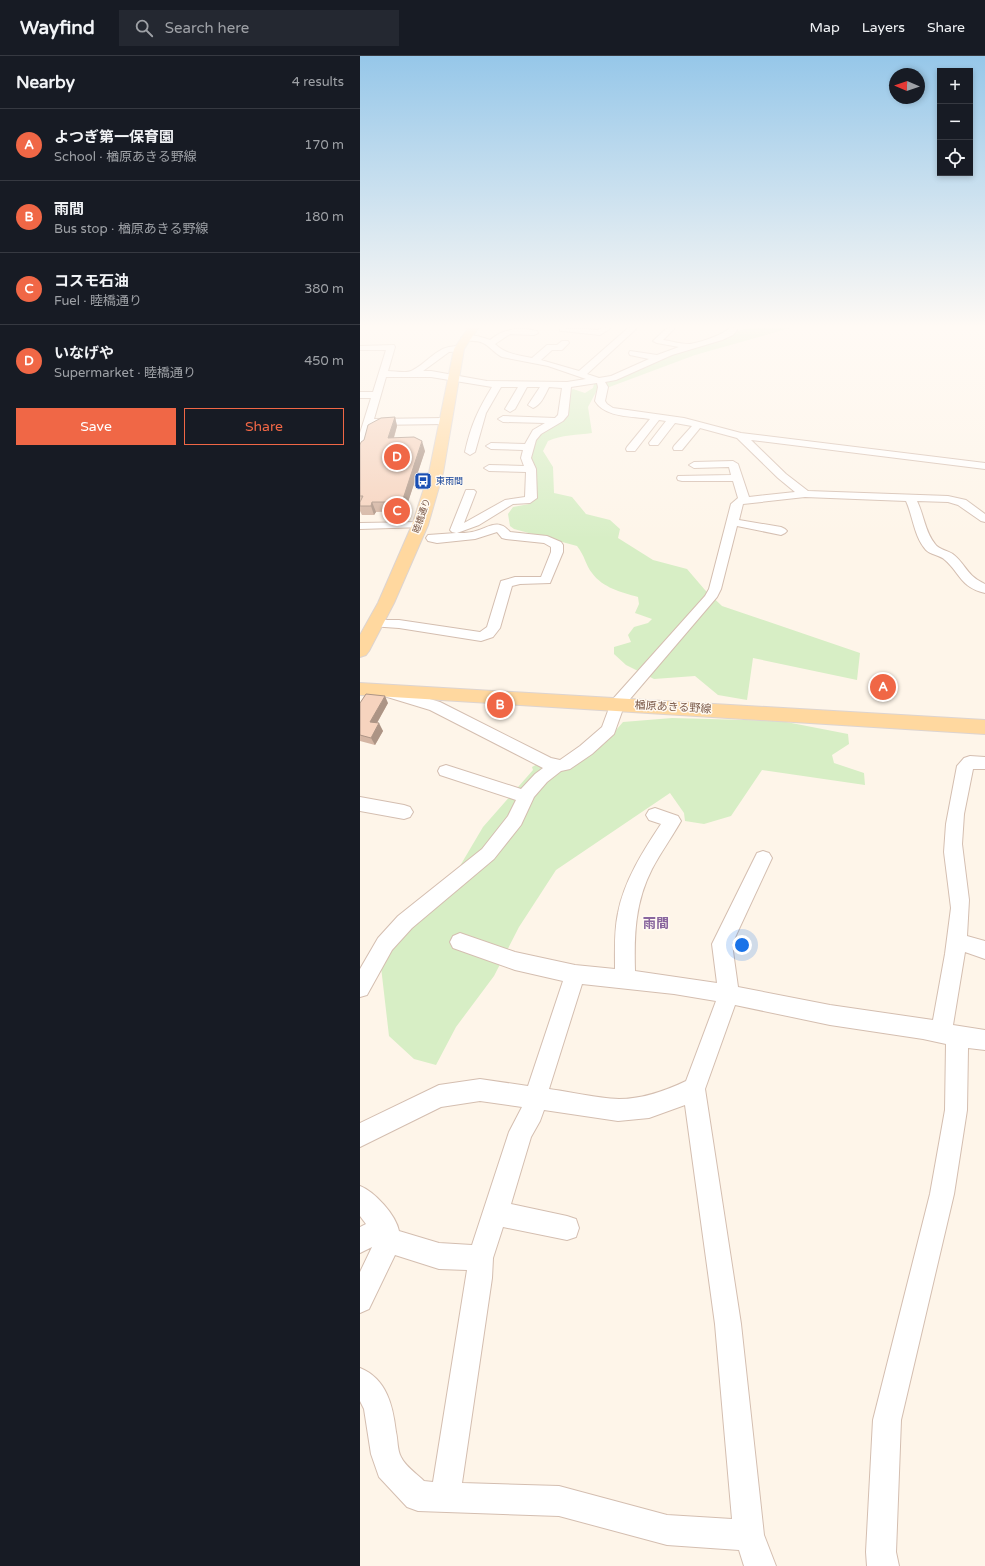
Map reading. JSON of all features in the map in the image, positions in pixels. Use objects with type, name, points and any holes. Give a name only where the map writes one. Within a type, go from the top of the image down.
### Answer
[{"type":"main road","name":"睦橋通り","points":[[360,651],[375,623],[420,525],[436,472],[449,398]]},
{"type":"main road","name":"楢原あきる野線","points":[[360,689],[985,727]]},
{"type":"street","points":[[360,449],[364,422],[375,398]]},
{"type":"street","points":[[470,452],[481,413],[491,398]]},
{"type":"street","points":[[510,409],[516,398]]},
{"type":"street","points":[[533,404],[539,398]]},
{"type":"street","points":[[414,540],[432,538],[477,523],[510,502],[528,500],[531,498],[531,469],[522,458],[531,440],[538,432],[557,421],[563,415],[565,398]]},
{"type":"street","points":[[601,398],[600,401],[603,406],[621,412],[674,419],[741,436],[985,466]]},
{"type":"street","points":[[631,449],[657,417]]},
{"type":"street","points":[[503,419],[557,421]]},
{"type":"street","points":[[654,443],[674,419]]},
{"type":"street","points":[[364,422],[445,421]]},
{"type":"street","points":[[678,448],[698,425]]},
{"type":"street","points":[[741,436],[782,476],[805,494]]},
{"type":"street","points":[[491,446],[529,446]]},
{"type":"street","points":[[383,690],[435,706],[546,763],[556,766],[564,765],[586,750],[609,730],[617,704],[711,597],[715,590],[737,504],[740,501],[740,488],[733,464],[694,465]]},
{"type":"street","points":[[489,468],[531,469]]},
{"type":"street","points":[[682,478],[740,488],[805,494],[956,500],[962,502],[985,520]]},
{"type":"street","points":[[778,486],[793,485]]},
{"type":"street","points":[[740,488],[755,486]]},
{"type":"street","points":[[456,530],[470,492]]},
{"type":"street","points":[[910,498],[918,513],[922,532],[931,548],[949,557],[965,577],[971,582],[985,589]]},
{"type":"street","points":[[733,522],[781,531]]},
{"type":"street","points":[[360,526],[420,525]]},
{"type":"street","points":[[375,623],[399,624],[481,637],[488,634],[493,628],[506,584],[512,580],[536,582],[546,580],[557,552],[557,545],[554,542],[506,534],[500,528],[494,528],[475,535],[437,539],[432,538]]},
{"type":"street","points":[[883,1566],[881,1552],[887,1420],[942,1194],[956,1110],[949,1034],[960,906],[954,866],[953,843],[958,802],[965,766],[970,762],[985,763]]},
{"type":"street","points":[[360,988],[386,944],[405,922],[488,854],[515,820],[526,797],[541,778],[556,766]]},
{"type":"street","points":[[446,771],[526,797]]},
{"type":"street","points":[[360,804],[404,812]]},
{"type":"street","points":[[625,980],[627,915],[633,892],[659,841],[672,821],[655,814]]},
{"type":"street","points":[[760,1566],[749,1535],[728,1324],[694,1090],[729,994],[722,944],[763,858]]},
{"type":"street","points":[[957,941],[985,950]]},
{"type":"street","points":[[460,942],[515,961],[575,974],[729,994],[779,1006],[868,1022],[985,1040]]},
{"type":"street","points":[[446,1497],[479,1278],[480,1258],[496,1213],[521,1132],[532,1113],[534,1097],[575,974]]},
{"type":"street","points":[[360,1134],[439,1096],[480,1090],[618,1110],[639,1110],[660,1105],[694,1090]]},
{"type":"street","points":[[360,1198],[388,1233],[439,1256],[480,1258]]},
{"type":"street","points":[[496,1213],[567,1228]]},
{"type":"street","points":[[360,1240],[388,1233]]},
{"type":"street","points":[[360,1300],[388,1233]]},
{"type":"street","points":[[360,1382],[367,1386],[379,1411],[388,1465],[418,1496],[559,1501],[667,1530],[749,1535]]},
{"type":"green space","points":[[567,398],[593,398],[588,407],[592,433],[564,436],[553,439],[548,441],[543,451],[553,467],[554,493],[572,497],[586,514],[610,520],[620,529],[618,538],[653,560],[687,569],[705,590],[722,606],[860,653],[857,680],[753,658],[747,700],[718,695],[695,676],[654,679],[626,665],[614,654],[614,647],[631,642],[628,635],[634,627],[648,623],[652,619],[635,613],[639,604],[638,597],[613,589],[596,578],[577,546],[514,529],[510,526],[508,514],[513,507],[529,504],[535,477],[530,458],[535,436],[565,416]]},
{"type":"green space","points":[[672,718],[781,721],[848,734],[849,744],[832,755],[834,763],[864,773],[865,785],[762,770],[731,816],[704,824],[685,821],[684,813],[670,793],[556,870],[519,927],[494,976],[456,1027],[436,1065],[414,1059],[389,1036],[381,967],[382,940],[457,871],[483,827],[533,770],[532,767],[545,760],[580,760],[604,744],[623,722]]},
{"type":"building","points":[[395,417],[388,438],[414,437],[422,441],[402,502],[372,502],[371,506],[360,506],[363,496],[360,496],[361,442],[364,440],[368,425],[381,418]]},
{"type":"building","points":[[366,694],[385,696],[370,722],[379,723],[371,738],[360,735],[360,703]]},
{"type":"place","name":"いなげや","points":[[397,457]]},
{"type":"place","name":"東雨間","points":[[423,481]]},
{"type":"place","name":"コスモ石油","points":[[397,511]]},
{"type":"place","name":"よつぎ第一保育園","points":[[883,687]]},
{"type":"place","name":"雨間","points":[[500,705]]},
{"type":"district","name":"雨間","points":[[656,924]]}]
